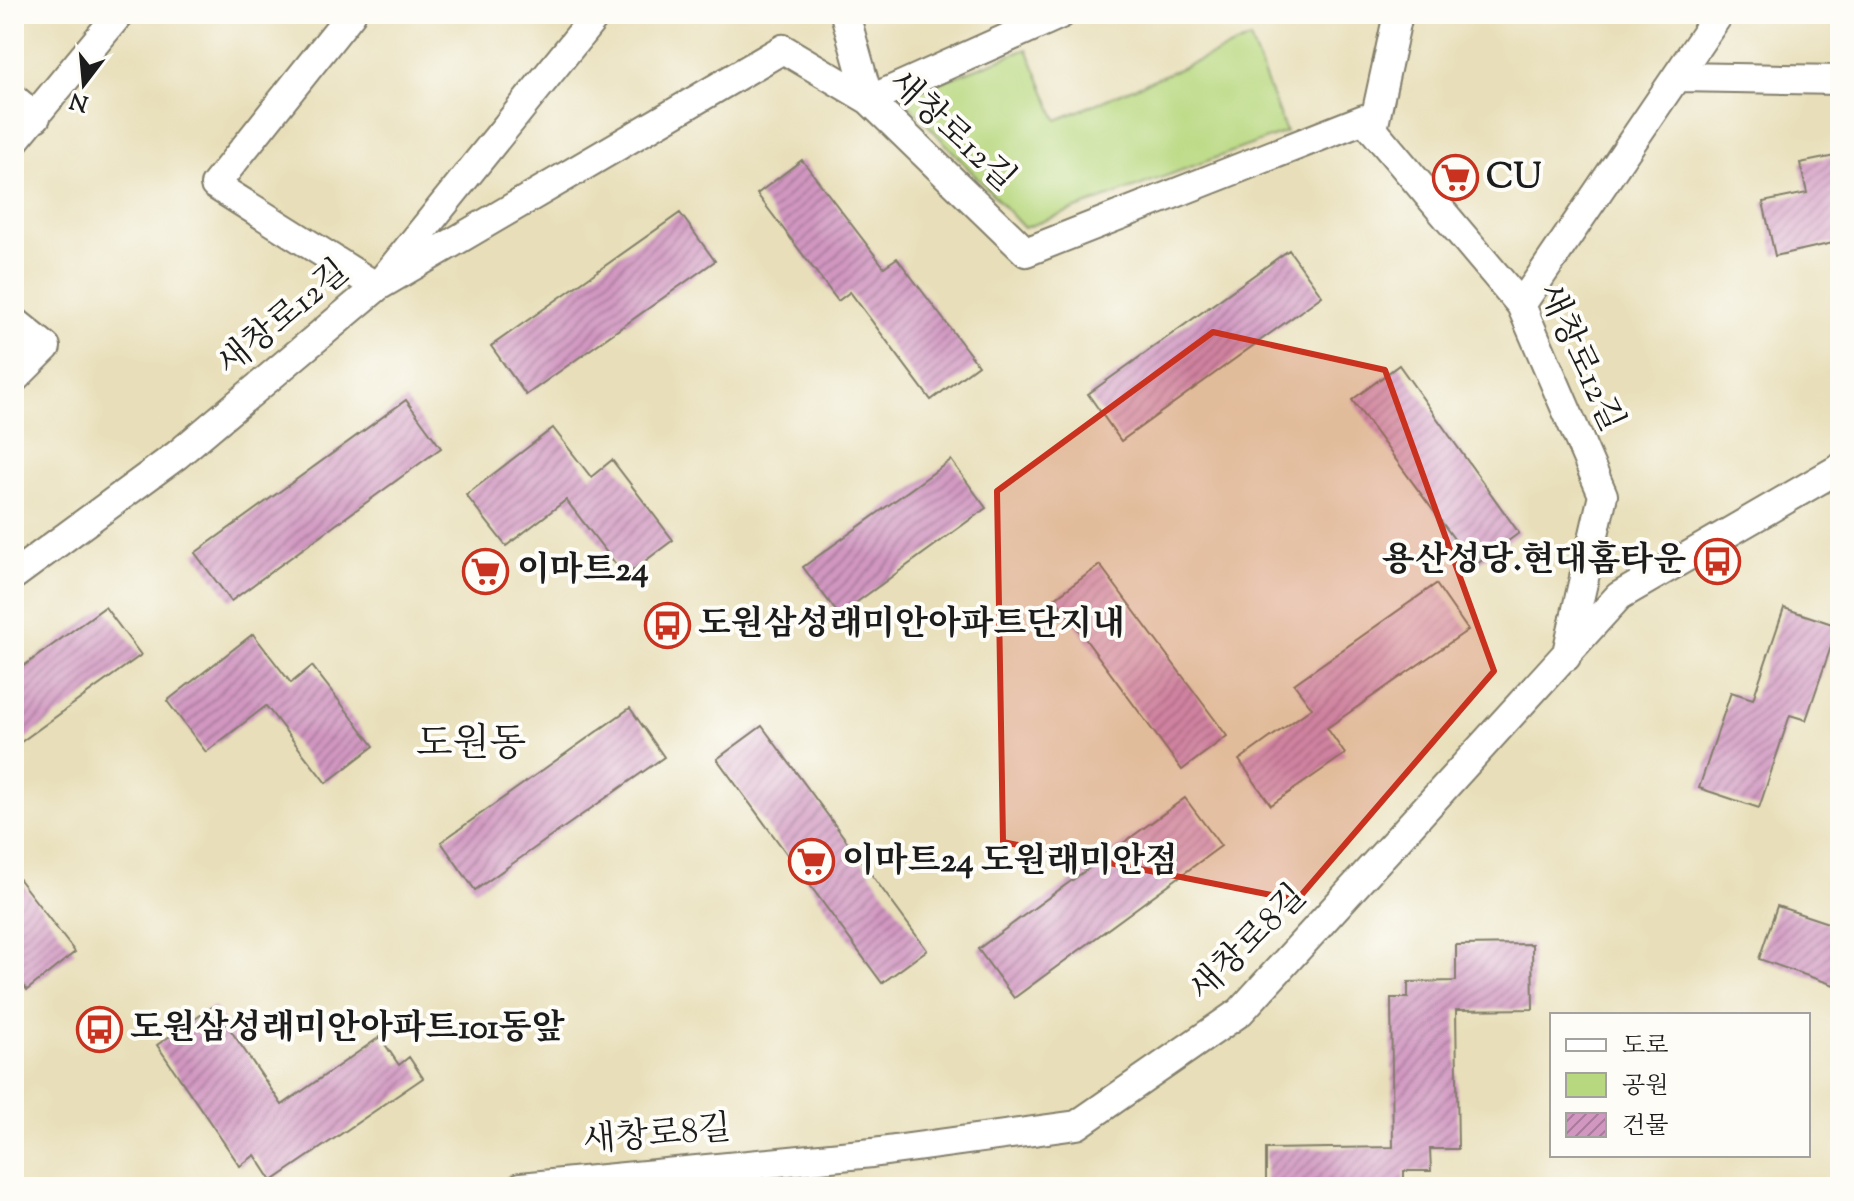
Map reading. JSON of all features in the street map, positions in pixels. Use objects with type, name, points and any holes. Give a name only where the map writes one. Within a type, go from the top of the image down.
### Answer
[{"type":"street","points":[[14,141],[119,14]]},
{"type":"street","points":[[351,14],[215,185],[377,287],[597,14]]},
{"type":"street","points":[[845,14],[869,100],[1061,14]]},
{"type":"street","points":[[1373,129],[1398,14]]},
{"type":"street","points":[[1521,305],[1719,14]]},
{"type":"street","name":"새창로12길","points":[[14,575],[177,455],[377,287],[783,49],[869,100],[1026,252],[1364,119],[1521,305],[1603,495],[1566,657]]},
{"type":"street","points":[[1679,77],[1840,80]]},
{"type":"street","points":[[14,99],[36,117]]},
{"type":"street","points":[[14,321],[46,347],[14,379]]},
{"type":"street","name":"새창로8길","points":[[521,1187],[872,1153],[1077,1125],[1240,1012],[1619,596],[1840,468]]},
{"type":"highlighted area","points":[[1213,332],[1385,370],[1494,671],[1297,900],[1003,842],[997,491]]},
{"type":"green space","points":[[1250,39],[1286,132],[1024,228],[902,97],[1027,49],[1057,120]]},
{"type":"building","points":[[1840,155],[1840,269],[1833,243],[1775,256],[1763,202],[1807,193],[1800,163]]},
{"type":"building","points":[[802,160],[884,267],[897,258],[978,365],[931,400],[850,292],[838,301],[757,194]]},
{"type":"building","points":[[680,213],[715,261],[526,395],[491,346]]},
{"type":"building","points":[[1289,250],[1322,296],[1121,441],[1088,394]]},
{"type":"building","points":[[1399,365],[1519,533],[1474,566],[1352,400]]},
{"type":"building","points":[[406,400],[441,448],[231,601],[195,553]]},
{"type":"building","points":[[553,428],[591,477],[612,460],[673,540],[625,576],[566,500],[506,546],[466,495]]},
{"type":"building","points":[[951,460],[986,508],[839,615],[803,567]]},
{"type":"building","points":[[1100,565],[1227,736],[1182,770],[1055,598]]},
{"type":"building","points":[[1436,584],[1468,630],[1327,728],[1345,754],[1271,805],[1239,760],[1312,708],[1294,684]]},
{"type":"building","points":[[105,607],[141,655],[14,747],[14,673]]},
{"type":"building","points":[[1784,608],[1838,626],[1806,720],[1790,715],[1759,808],[1699,788],[1731,692],[1753,699]]},
{"type":"building","points":[[253,634],[291,683],[312,666],[374,746],[326,783],[266,706],[206,752],[167,701]]},
{"type":"building","points":[[630,708],[664,757],[475,890],[441,842]]},
{"type":"building","points":[[762,726],[927,950],[882,983],[717,759]]},
{"type":"building","points":[[1185,798],[1221,846],[1014,998],[978,949]]},
{"type":"building","points":[[14,873],[75,952],[27,990],[14,972]]},
{"type":"building","points":[[1777,906],[1840,927],[1840,987],[1759,959]]},
{"type":"building","points":[[1532,944],[1533,1009],[1456,1010],[1458,1149],[1430,1149],[1431,1171],[1404,1171],[1404,1187],[1266,1187],[1266,1149],[1393,1147],[1391,998],[1408,998],[1408,982],[1456,981],[1456,945]]},
{"type":"building","points":[[214,1006],[282,1105],[380,1037],[399,1065],[409,1057],[423,1078],[272,1181],[255,1155],[240,1166],[157,1045]]},
{"type":"place","name":"CU","points":[[1455,178]]},
{"type":"place","name":"용산성당.현대홈타운","points":[[1717,561]]},
{"type":"place","name":"이마트24","points":[[486,571]]},
{"type":"place","name":"도원삼성래미안아파트단지내","points":[[667,625]]},
{"type":"place","name":"이마트24 도원래미안점","points":[[811,862]]},
{"type":"place","name":"도원삼성래미안아파트101동앞","points":[[99,1029]]},
{"type":"district","name":"도원동","points":[[471,746]]}]
